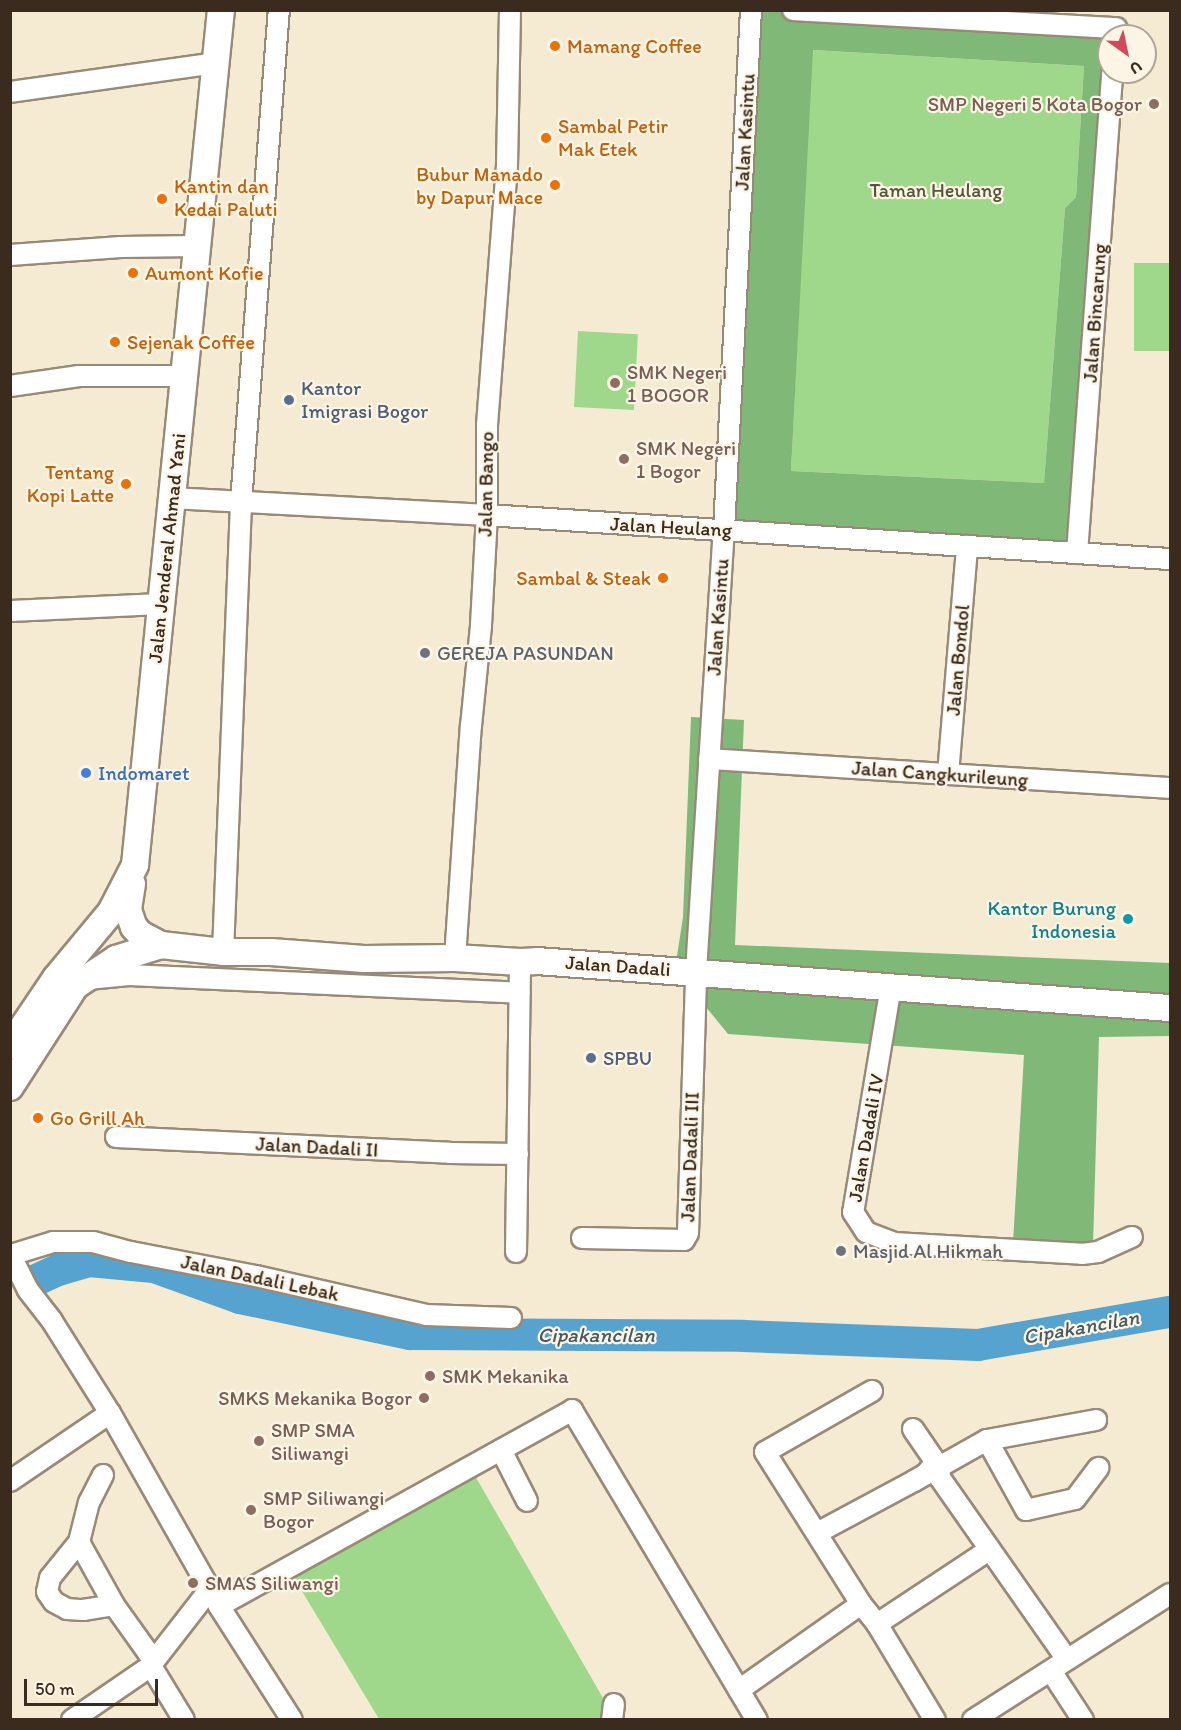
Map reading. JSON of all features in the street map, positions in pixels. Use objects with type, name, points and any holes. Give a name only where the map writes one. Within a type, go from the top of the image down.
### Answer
[{"type":"main road","name":"Jalan Jenderal Ahmad Yani","points":[[10,1046],[18,1019],[111,912],[135,865],[221,10]]},
{"type":"main road","points":[[135,865],[128,910],[130,918],[140,934],[161,945]]},
{"type":"main road","name":"Jalan Dadali","points":[[79,982],[116,958],[161,945],[212,951],[271,952],[364,959],[455,958],[537,961],[1170,1008]]},
{"type":"main road","points":[[10,1087],[79,982]]},
{"type":"street","points":[[205,979],[212,951],[241,502],[279,10]]},
{"type":"street","name":"Jalan Bango","points":[[455,958],[471,726],[481,625],[487,515],[487,425],[507,166],[510,10]]},
{"type":"street","name":"Jalan Kasintu","points":[[696,972],[724,530],[751,10]]},
{"type":"street","points":[[794,10],[1097,24]]},
{"type":"street","points":[[10,92],[216,63]]},
{"type":"street","name":"Jalan Bincarung","points":[[1077,553],[1111,84]]},
{"type":"street","points":[[10,255],[121,247],[197,246]]},
{"type":"street","points":[[10,386],[79,376],[184,376]]},
{"type":"street","name":"Jalan Heulang","points":[[172,498],[487,515],[1170,559]]},
{"type":"street","name":"Jalan Bondol","points":[[948,774],[967,546]]},
{"type":"street","points":[[10,611],[161,604]]},
{"type":"street","name":"Jalan Cangkurileung","points":[[709,759],[1170,788]]},
{"type":"street","points":[[271,952],[272,982]]},
{"type":"street","points":[[364,959],[371,985]]},
{"type":"street","points":[[516,1252],[520,962]]},
{"type":"street","name":"Jalan Dadali III","points":[[582,1238],[684,1240],[688,1233],[696,972]]},
{"type":"street","points":[[79,982],[129,975],[520,993]]},
{"type":"street","name":"Jalan Dadali IV","points":[[891,986],[853,1212],[866,1232],[894,1243],[1082,1254],[1098,1252],[1132,1237]]},
{"type":"street","name":"Jalan Dadali II","points":[[116,1137],[439,1153],[518,1154]]},
{"type":"street","name":"Jalan Dadali Lebak","points":[[11,1255],[53,1242],[93,1242],[426,1315],[511,1318]]},
{"type":"street","points":[[11,1255],[28,1290],[52,1321],[110,1413],[215,1597],[292,1719]]},
{"type":"street","points":[[872,1391],[765,1452],[861,1604],[877,1624],[935,1719]]},
{"type":"street","points":[[72,1719],[153,1664],[215,1597],[501,1450],[572,1410],[757,1719]]},
{"type":"street","points":[[10,1481],[110,1413]]},
{"type":"street","points":[[817,1533],[987,1440],[1096,1420]]},
{"type":"street","points":[[913,1429],[937,1466],[940,1478],[989,1550],[1058,1665],[1083,1719]]},
{"type":"street","points":[[987,1440],[1026,1510],[1075,1499],[1098,1468]]},
{"type":"street","points":[[501,1450],[527,1500]]},
{"type":"street","points":[[103,1475],[89,1502],[79,1542],[50,1578],[47,1592],[54,1602],[67,1609],[82,1610],[114,1605]]},
{"type":"street","points":[[79,1542],[114,1605],[153,1664],[184,1719]]},
{"type":"street","points":[[877,1624],[989,1550]]},
{"type":"street","points":[[973,1719],[1170,1594]]},
{"type":"street","points":[[739,1690],[861,1604]]},
{"type":"green space","points":[[751,11],[794,11],[1097,35],[1097,84],[1108,84],[1077,553],[713,531]],"holes":[[[813,50],[1084,66],[1076,197],[1065,208],[1044,483],[791,471]]]},
{"type":"green space","name":"Taman Heulang","points":[[812,50],[1084,66],[1076,197],[1065,208],[1044,483],[791,471]]},
{"type":"green space","points":[[1134,263],[1170,263],[1170,351],[1134,351]]},
{"type":"green space","points":[[578,331],[638,334],[634,410],[574,407]]},
{"type":"green space","points":[[691,717],[744,720],[735,945],[1170,963],[1170,1036],[1099,1037],[1093,1247],[1013,1243],[1024,1055],[728,1034],[675,969],[683,917]]},
{"type":"green space","points":[[474,1474],[603,1698],[605,1720],[379,1719],[291,1573]]},
{"type":"waterway","name":"Cipakancilan","points":[[32,1282],[58,1270],[89,1261],[154,1267],[240,1298],[410,1334],[743,1336],[978,1345],[1170,1312]]},
{"type":"place","name":"Mamang Coffee","points":[[555,46]]},
{"type":"place","name":"SMP Negeri 5 Kota Bogor","points":[[1154,104]]},
{"type":"place","name":"Sambal Petir Mak Etek","points":[[546,138]]},
{"type":"place","name":"Bubur Manado by Dapur Mace","points":[[555,185]]},
{"type":"place","name":"Kantin dan Kedai Paluti","points":[[162,199]]},
{"type":"place","name":"Aumont Kofie","points":[[133,273]]},
{"type":"place","name":"Sejenak Coffee","points":[[115,342]]},
{"type":"place","name":"SMK Negeri 1 BOGOR","points":[[615,383]]},
{"type":"place","name":"Kantor Imigrasi Bogor","points":[[289,400]]},
{"type":"place","name":"SMK Negeri 1 Bogor","points":[[624,459]]},
{"type":"place","name":"Tentang Kopi Latte","points":[[126,484]]},
{"type":"place","name":"Sambal & Steak","points":[[663,578]]},
{"type":"place","name":"GEREJA PASUNDAN","points":[[425,653]]},
{"type":"place","name":"Indomaret","points":[[86,773]]},
{"type":"place","name":"Kantor Burung Indonesia","points":[[1128,919]]},
{"type":"place","name":"SPBU","points":[[591,1058]]},
{"type":"place","name":"Go Grill Ah","points":[[38,1118]]},
{"type":"place","name":"Masjid Al Hikmah","points":[[841,1251]]},
{"type":"place","name":"SMK Mekanika","points":[[430,1376]]},
{"type":"place","name":"SMKS Mekanika Bogor","points":[[424,1398]]},
{"type":"place","name":"SMP SMA Siliwangi","points":[[259,1441]]},
{"type":"place","name":"SMP Siliwangi Bogor","points":[[251,1510]]},
{"type":"place","name":"SMAS Siliwangi","points":[[193,1583]]}]
